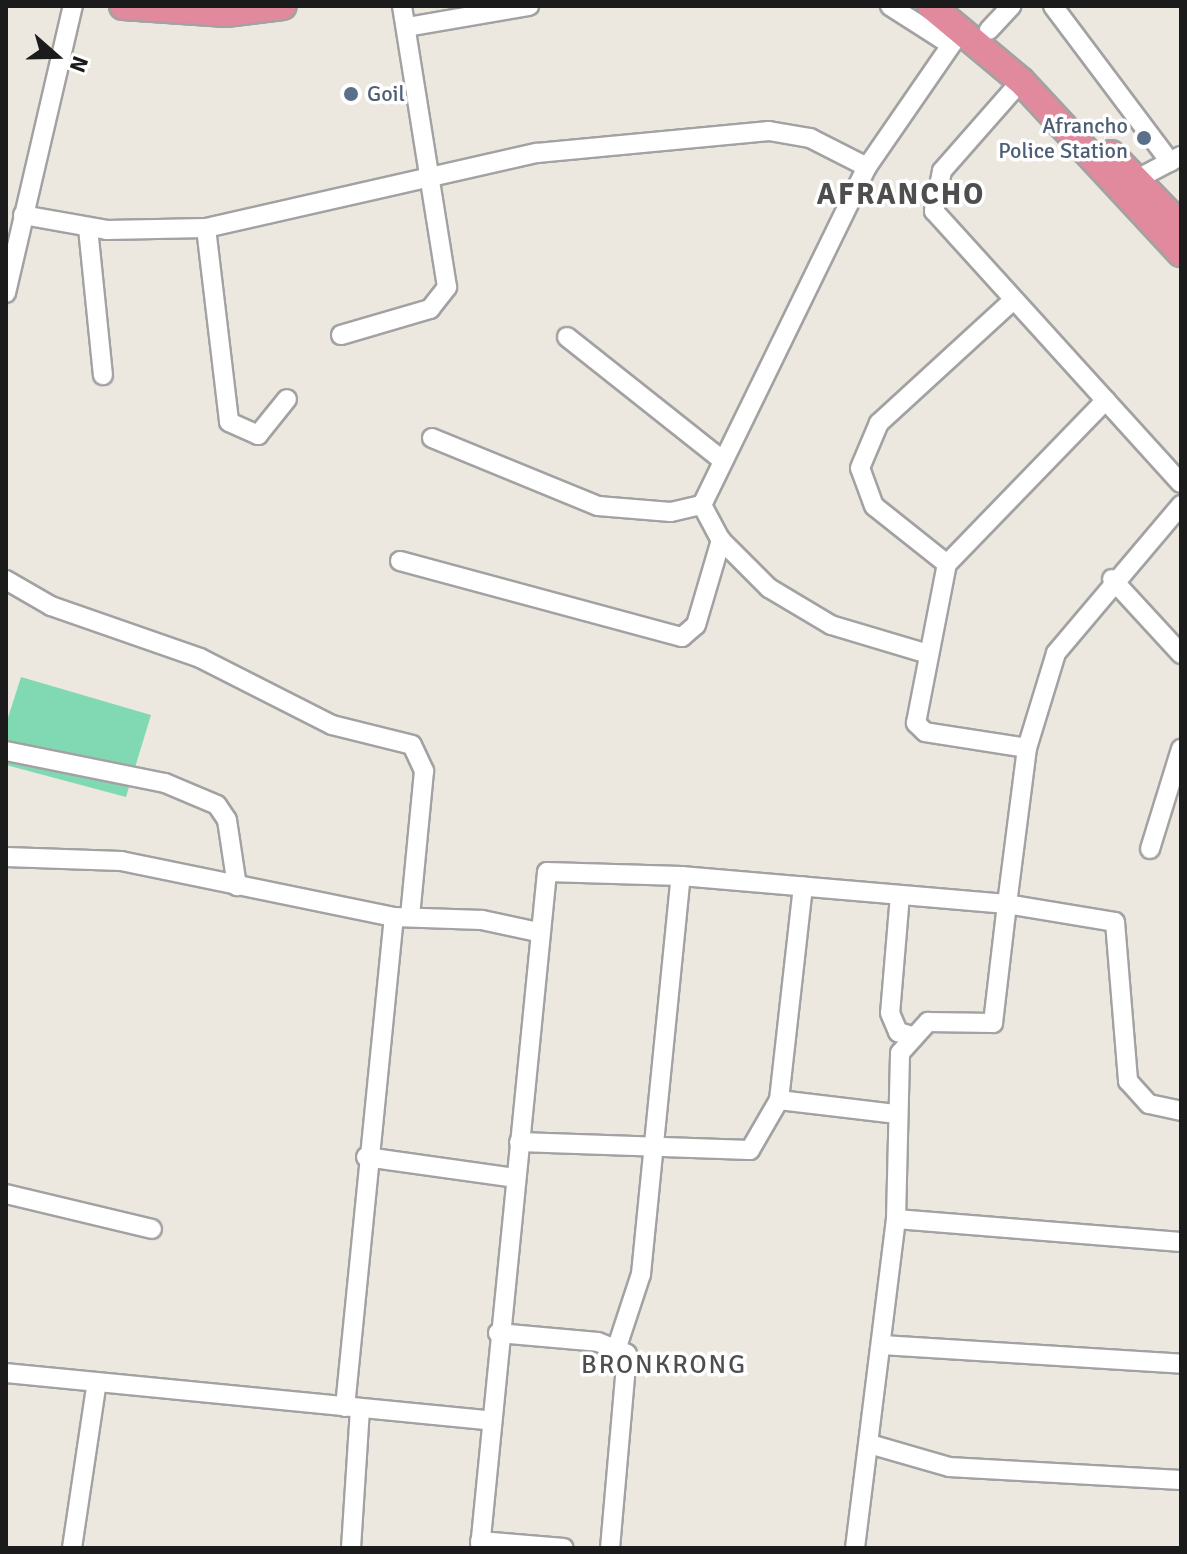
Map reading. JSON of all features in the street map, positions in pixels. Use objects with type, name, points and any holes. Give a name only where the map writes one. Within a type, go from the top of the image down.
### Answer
[{"type":"highway","points":[[123,6],[226,13],[283,6]]},
{"type":"highway","points":[[931,6],[1021,81],[1181,253]]},
{"type":"highway","points":[[957,26],[989,30],[1181,226]]},
{"type":"street","points":[[6,293],[73,6]]},
{"type":"street","points":[[341,335],[438,304],[447,275],[402,6]]},
{"type":"street","points":[[407,27],[529,6]]},
{"type":"street","points":[[702,505],[721,459],[867,167],[957,26],[890,6]]},
{"type":"street","points":[[989,30],[1011,6]]},
{"type":"street","points":[[1053,6],[1175,159],[1137,179]]},
{"type":"street","points":[[1021,81],[942,171],[932,202],[1012,301],[1181,483]]},
{"type":"street","points":[[23,215],[88,228],[206,228],[537,153],[769,131],[810,138],[867,167]]},
{"type":"street","points":[[88,228],[103,375]]},
{"type":"street","points":[[206,228],[229,422],[258,435],[287,399]]},
{"type":"street","points":[[947,564],[874,506],[860,468],[879,423],[1012,301]]},
{"type":"street","points":[[567,337],[721,459]]},
{"type":"street","points":[[1027,748],[920,728],[928,654],[947,564],[1106,400]]},
{"type":"street","points":[[432,438],[598,506],[671,512],[702,505]]},
{"type":"street","points":[[702,505],[721,540],[769,588],[831,625],[928,654]]},
{"type":"street","points":[[855,1548],[873,1445],[896,1219],[900,1053],[909,1035],[928,1022],[993,1023],[1027,748],[1056,653],[1112,579],[1181,505]]},
{"type":"street","points":[[400,561],[682,637],[696,625],[721,540]]},
{"type":"street","points":[[1112,579],[1181,654]]},
{"type":"street","points":[[6,580],[51,606],[200,658],[332,725],[412,745],[424,771],[366,1157],[352,1407],[351,1548]]},
{"type":"street","points":[[1150,849],[1181,749]]},
{"type":"street","points":[[6,751],[165,783],[217,805],[227,820],[237,886]]},
{"type":"street","points":[[6,857],[121,861],[402,917],[538,932]]},
{"type":"street","points":[[564,1548],[480,1544],[542,885],[551,870],[681,876],[1007,904],[1115,922],[1128,1081],[1149,1104],[1181,1111]]},
{"type":"street","points":[[610,1548],[630,1368],[617,1347],[641,1274],[651,1149],[681,876]]},
{"type":"street","points":[[519,1142],[651,1149],[750,1150],[779,1100],[803,886]]},
{"type":"street","points":[[900,895],[890,1013],[898,1032],[909,1035]]},
{"type":"street","points":[[779,1100],[897,1114]]},
{"type":"street","points":[[366,1157],[515,1178]]},
{"type":"street","points":[[6,1194],[152,1229]]},
{"type":"street","points":[[896,1219],[1181,1242]]},
{"type":"street","points":[[498,1333],[617,1347]]},
{"type":"street","points":[[883,1345],[1181,1364]]},
{"type":"street","points":[[6,1373],[96,1387],[492,1421]]},
{"type":"street","points":[[72,1548],[96,1387]]},
{"type":"street","points":[[873,1445],[949,1467],[1181,1480]]},
{"type":"green space","points":[[21,677],[151,715],[126,797],[6,765],[6,724]]},
{"type":"place","name":"Goil","points":[[351,94]]},
{"type":"place","name":"Afrancho Police Station","points":[[1144,138]]},
{"type":"district","name":"AFRANCHO","points":[[901,195]]},
{"type":"district","name":"BRONKRONG","points":[[664,1366]]}]
